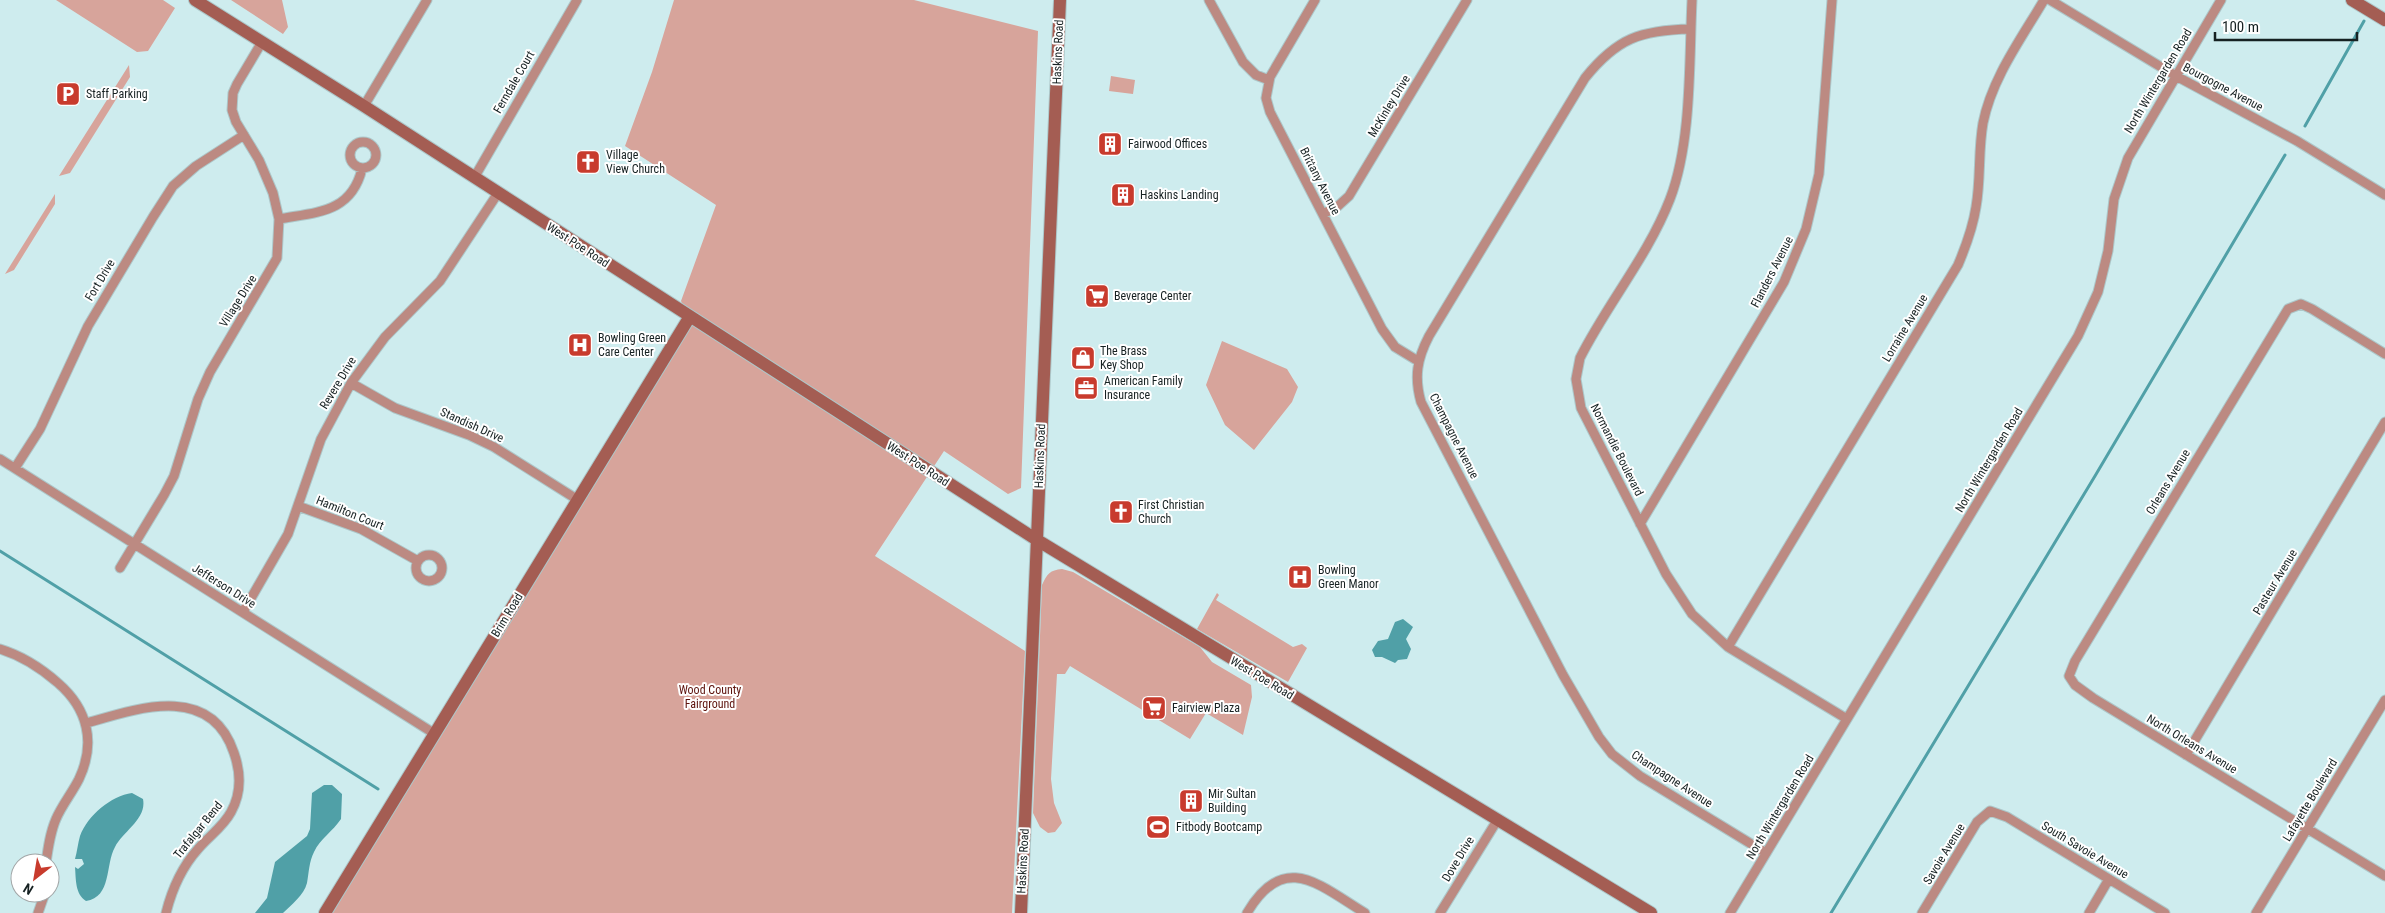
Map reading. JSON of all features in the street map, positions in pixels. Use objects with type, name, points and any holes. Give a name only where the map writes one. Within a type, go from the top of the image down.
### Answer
[{"type":"main road","name":"West Poe Road","points":[[195,0],[364,106],[689,318],[1037,540],[1651,913]]},
{"type":"main road","name":"Haskins Road","points":[[1021,913],[1060,0]]},
{"type":"main road","points":[[2352,0],[2385,20]]},
{"type":"main road","name":"Brim Road","points":[[325,913],[689,318]]},
{"type":"street","points":[[364,106],[427,0]]},
{"type":"street","name":"Ferndale Court","points":[[474,178],[577,0]]},
{"type":"street","points":[[1209,0],[1243,62],[1256,75],[1269,80]]},
{"type":"street","name":"Brittany Avenue","points":[[1315,0],[1269,80],[1266,98],[1270,112],[1390,342],[1400,352],[1418,361]]},
{"type":"street","name":"McKinley Drive","points":[[1322,214],[1344,202],[1356,186],[1467,0]]},
{"type":"street","name":"Normandie Boulevard","points":[[1692,0],[1683,151],[1670,199],[1647,243],[1587,345],[1577,372],[1577,394],[1581,408],[1666,574],[1692,614],[1728,647],[1847,719]]},
{"type":"street","name":"Flanders Avenue","points":[[1640,524],[1784,282],[1806,229],[1819,174],[1832,0]]},
{"type":"street","name":"Lorraine Avenue","points":[[1728,647],[1958,265],[1971,229],[1976,207],[1980,143],[1989,101],[2010,58],[2044,0]]},
{"type":"street","name":"Bourgogne Avenue","points":[[2050,0],[2176,76],[2297,142],[2385,195]]},
{"type":"street","name":"North Wintergarden Road","points":[[1730,913],[2091,311],[2104,272],[2114,199],[2120,178],[2138,139],[2221,0]]},
{"type":"street","name":"Champagne Avenue","points":[[1691,30],[1661,30],[1639,35],[1621,43],[1599,61],[1570,100],[1429,336],[1418,361],[1416,374],[1421,402],[1559,669],[1599,737],[1612,754],[1640,776],[1766,853]]},
{"type":"street","name":"Village Drive","points":[[120,568],[174,476],[198,399],[210,372],[273,268],[278,251],[279,218],[268,179],[236,122],[232,110],[233,93],[262,42]]},
{"type":"street","name":"Fort Drive","points":[[15,468],[48,412],[88,326],[153,216],[173,186],[196,166],[244,135]]},
{"type":"street","points":[[279,218],[335,208],[347,198],[360,177],[362,169]]},
{"type":"street","name":"Revere Drive","points":[[243,612],[278,553],[298,506],[321,439],[351,383],[385,337],[440,281],[498,192]]},
{"type":"street","name":"Orleans Avenue","points":[[2069,676],[2075,661],[2283,315],[2295,305],[2301,304],[2385,354]]},
{"type":"street","name":"Standish Drive","points":[[351,383],[395,408],[468,435],[494,447],[578,500]]},
{"type":"street","name":"Pasteur Avenue","points":[[2186,755],[2385,422]]},
{"type":"street","name":"Jefferson Drive","points":[[0,458],[435,734]]},
{"type":"street","name":"Hamilton Court","points":[[298,506],[361,529],[418,561]]},
{"type":"street","points":[[0,649],[35,665],[66,690],[81,709],[87,723],[88,747],[86,761],[79,779],[56,820],[47,853]]},
{"type":"street","name":"North Orleans Avenue","points":[[2069,676],[2075,686],[2093,698],[2385,876]]},
{"type":"street","name":"Lafayette Boulevard","points":[[2256,913],[2385,700]]},
{"type":"street","name":"Trafalgar Bend","points":[[87,723],[154,705],[184,707],[210,718],[225,734],[232,747],[239,772],[238,793],[234,806],[227,819],[199,848],[181,872],[166,913]]},
{"type":"street","name":"South Savoie Avenue","points":[[1990,811],[2007,817],[2165,913]]},
{"type":"street","name":"Savoie Avenue","points":[[1922,913],[1977,822],[1990,811]]},
{"type":"street","name":"Dove Drive","points":[[1440,913],[1498,819]]},
{"type":"street","points":[[1247,913],[1267,886],[1280,879],[1296,877],[1314,882],[1365,913]]},
{"type":"street","points":[[2089,913],[2110,879]]},
{"type":"green space","points":[[56,0],[163,0],[175,8],[148,51],[137,52]]},
{"type":"green space","points":[[231,0],[282,0],[288,27],[283,34]]},
{"type":"green space","name":"Wood County Fairground","points":[[674,0],[914,0],[1038,31],[1021,488],[1008,494],[944,451],[875,556],[1025,651],[1012,913],[325,913],[689,318],[681,301],[716,205],[625,146],[652,72]]},
{"type":"green space","points":[[129,65],[130,77],[70,173],[59,176]]},
{"type":"green space","points":[[1111,76],[1135,80],[1133,94],[1109,91]]},
{"type":"green space","points":[[55,194],[55,204],[14,270],[5,274]]},
{"type":"green space","points":[[1222,341],[1287,369],[1298,387],[1292,402],[1254,450],[1225,425],[1206,385]]},
{"type":"green space","points":[[1062,569],[1073,572],[1200,647],[1212,662],[1251,685],[1252,697],[1243,735],[1206,713],[1190,739],[1070,666],[1065,674],[1057,674],[1051,779],[1054,803],[1062,823],[1055,832],[1048,833],[1040,827],[1033,813],[1042,585],[1049,573]]},
{"type":"green space","points":[[1217,593],[1219,595],[1216,600],[1293,647],[1302,644],[1307,648],[1288,682],[1197,629]]},
{"type":"water","points":[[1403,619],[1413,627],[1406,639],[1411,649],[1407,659],[1398,660],[1395,663],[1382,657],[1375,657],[1372,650],[1378,641],[1388,639],[1395,622]]},
{"type":"water","points":[[324,785],[332,785],[342,794],[341,819],[314,852],[303,892],[283,913],[255,913],[267,898],[275,862],[307,836],[310,829],[312,793]]},
{"type":"water","points":[[132,793],[143,799],[141,813],[115,847],[104,887],[94,898],[86,901],[78,890],[76,881],[75,867],[78,869],[84,864],[82,859],[75,859],[80,836],[94,814],[108,802]]},
{"type":"waterway","points":[[2305,126],[2364,21]]},
{"type":"waterway","points":[[1831,913],[2095,476],[2285,155]]},
{"type":"waterway","points":[[0,551],[378,789]]},
{"type":"place","name":"Staff Parking","points":[[68,94]]},
{"type":"place","name":"Fairwood Offices","points":[[1110,144]]},
{"type":"place","name":"Village View Church","points":[[588,162]]},
{"type":"place","name":"Haskins Landing","points":[[1123,195]]},
{"type":"place","name":"Beverage Center","points":[[1097,296]]},
{"type":"place","name":"Bowling Green Care Center","points":[[580,345]]},
{"type":"place","name":"The Brass Key Shop","points":[[1083,358]]},
{"type":"place","name":"American Family Insurance","points":[[1086,388]]},
{"type":"place","name":"First Christian Church","points":[[1121,512]]},
{"type":"place","name":"Bowling Green Manor","points":[[1300,577]]},
{"type":"place","name":"Fairview Plaza","points":[[1154,708]]},
{"type":"place","name":"Mir Sultan Building","points":[[1191,801]]},
{"type":"place","name":"Fitbody Bootcamp","points":[[1158,827]]}]
